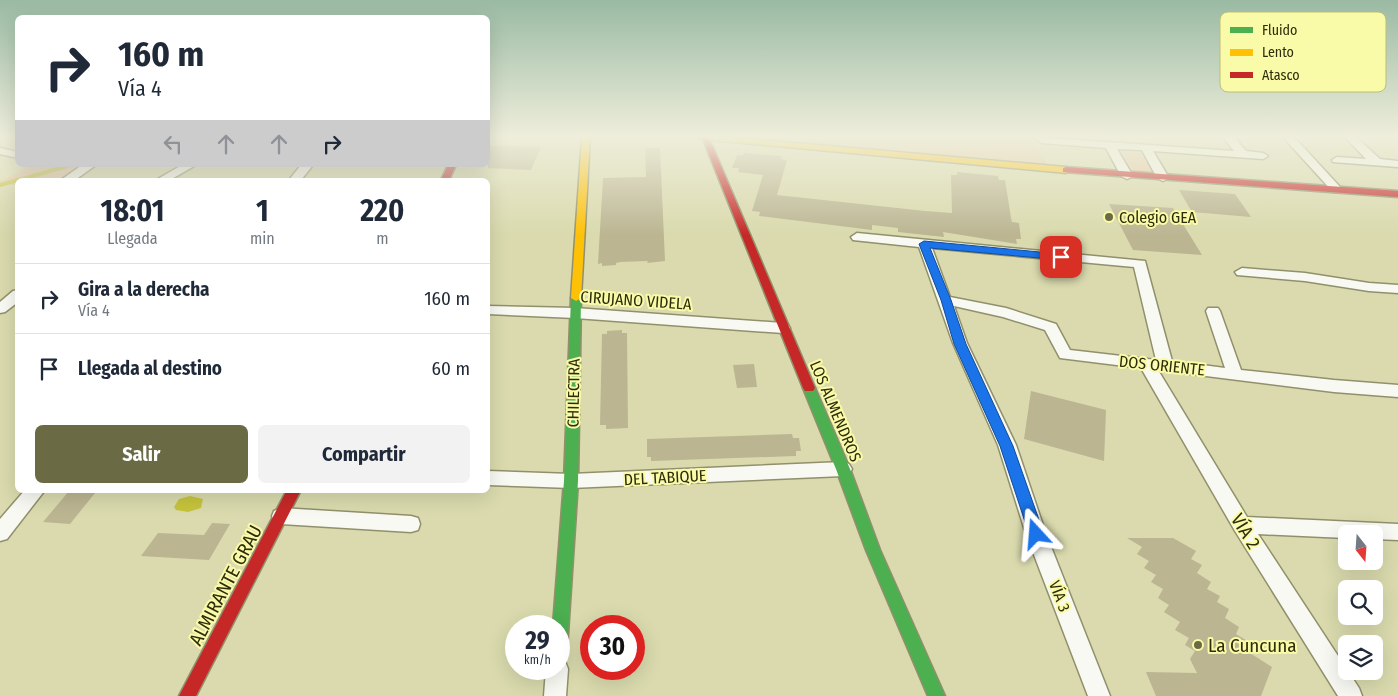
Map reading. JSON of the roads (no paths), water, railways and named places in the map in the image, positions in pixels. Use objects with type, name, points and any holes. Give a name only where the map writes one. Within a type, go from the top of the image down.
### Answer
[{"type":"street","points":[[70,178],[83,169]]},
{"type":"street","points":[[166,178],[182,169]]},
{"type":"street","name":"CHILECTRA","points":[[562,615],[572,481],[575,314],[584,169]]},
{"type":"street","name":"LOS ALMENDROS","points":[[716,169],[843,469],[873,550],[937,696]]},
{"type":"street","points":[[1056,169],[1398,194]]},
{"type":"street","points":[[1123,169],[1127,176]]},
{"type":"street","points":[[1158,169],[1163,178]]},
{"type":"street","points":[[1318,169],[1337,190]]},
{"type":"street","points":[[857,237],[1140,264],[1165,365]]},
{"type":"street","name":"VÍA 3","points":[[924,244],[946,300],[960,344],[1007,446],[1036,534],[1099,696]]},
{"type":"street","points":[[1242,272],[1305,277],[1369,287],[1398,289]]},
{"type":"street","points":[[0,309],[15,296]]},
{"type":"street","name":"DOS ORIENTE","points":[[946,300],[1006,313],[1051,327],[1065,354],[1334,386],[1398,391]]},
{"type":"street","name":"CIRUJANO VIDELA","points":[[490,310],[783,328]]},
{"type":"street","points":[[1212,311],[1235,374]]},
{"type":"street","name":"VÍA 2","points":[[1146,364],[1242,525],[1351,696]]},
{"type":"street","name":"DEL TABIQUE","points":[[490,478],[572,481],[843,469]]},
{"type":"street","points":[[0,533],[33,493]]},
{"type":"street","name":"ALMIRANTE GRAU","points":[[187,696],[292,493]]},
{"type":"street","points":[[281,516],[411,524]]},
{"type":"street","points":[[1242,525],[1398,532]]},
{"type":"street","points":[[555,696],[556,680]]},
{"type":"waterway","points":[[26,178],[55,169]]},
{"type":"waterway","points":[[0,185],[15,181]]},
{"type":"place","name":"Colegio GEA","points":[[1109,217]]},
{"type":"place","name":"La Cuncuna","points":[[1198,645]]}]
